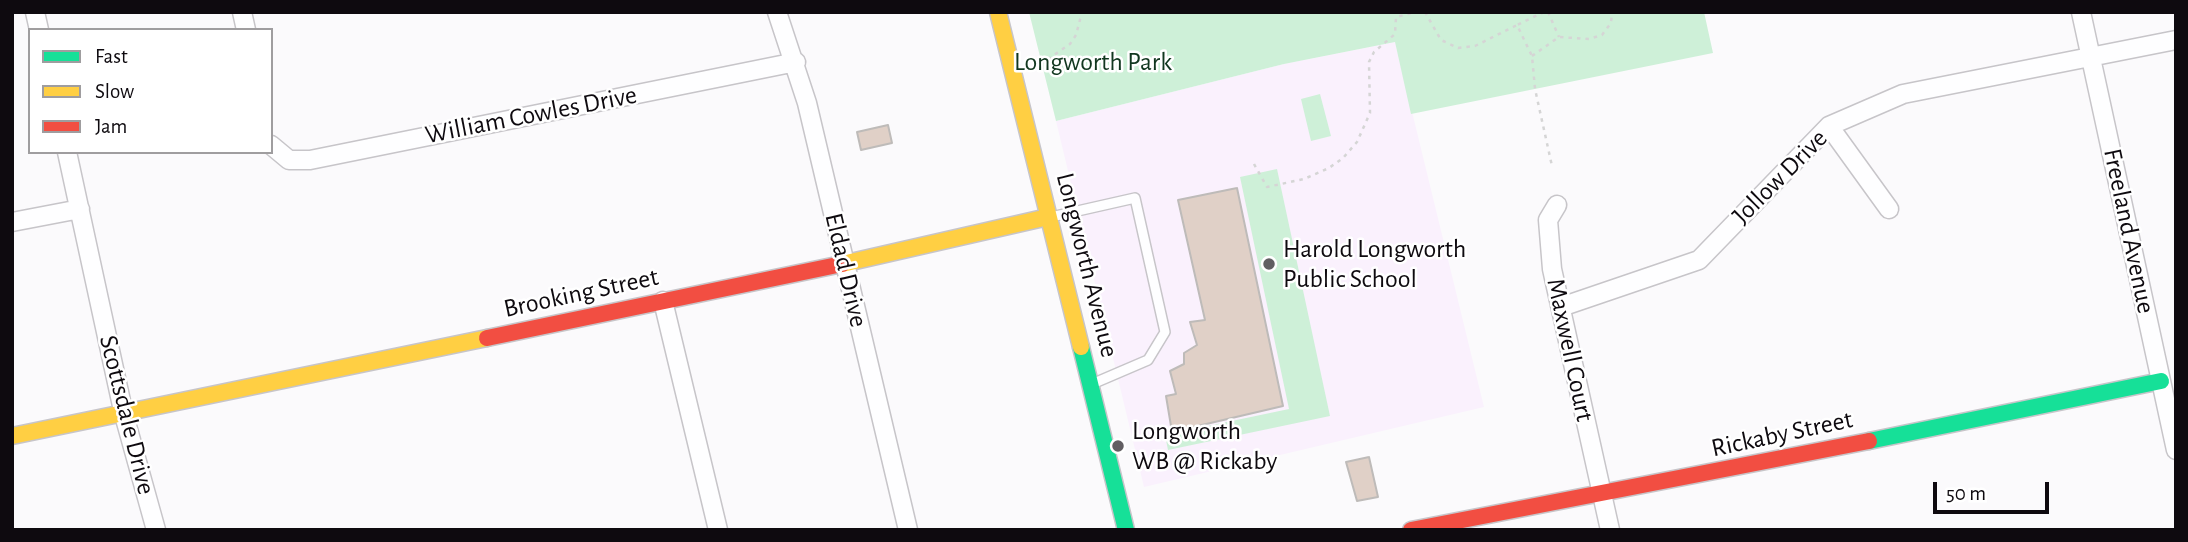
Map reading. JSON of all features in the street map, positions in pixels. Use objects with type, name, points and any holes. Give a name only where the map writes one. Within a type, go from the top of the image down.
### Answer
[{"type":"street","name":"Eldad Drive","points":[[777,12],[796,62],[908,530]]},
{"type":"street","name":"Longworth Avenue","points":[[998,12],[1048,217],[1093,384],[1126,530]]},
{"type":"street","name":"Freeland Avenue","points":[[2081,12],[2176,450]]},
{"type":"street","name":"Jollow Drive","points":[[1561,307],[1699,260],[1829,126],[1903,94],[2176,40]]},
{"type":"street","name":"William Cowles Drive","points":[[273,147],[289,160],[310,160],[796,62]]},
{"type":"street","points":[[1829,126],[1889,209]]},
{"type":"street","name":"Scottsdale Drive","points":[[67,154],[124,415],[156,530]]},
{"type":"street","name":"Maxwell Court","points":[[1557,205],[1548,220],[1552,269],[1610,530]]},
{"type":"street","points":[[12,222],[80,209]]},
{"type":"street","name":"Brooking Street","points":[[12,436],[124,415],[844,264],[1048,217]]},
{"type":"street","points":[[663,301],[718,530]]},
{"type":"street","name":"Rickaby Street","points":[[1411,530],[1602,495],[2161,381]]},
{"type":"lane","points":[[1048,217],[1135,198],[1166,332],[1148,359],[1093,384]]},
{"type":"path","points":[[1041,64],[1070,44],[1076,36],[1082,12]]},
{"type":"path","points":[[1254,164],[1267,187],[1304,179],[1329,169],[1343,158],[1357,142],[1370,113],[1369,62],[1374,52],[1395,34],[1396,15],[1416,12]]},
{"type":"path","points":[[1426,12],[1441,40],[1458,48],[1475,46],[1546,12],[1558,35]]},
{"type":"path","points":[[1532,56],[1558,35],[1597,38],[1607,30],[1612,12]]},
{"type":"path","points":[[1517,25],[1532,56],[1535,89],[1552,166]]},
{"type":"shaded area","name":"Harold Longworth Public School","points":[[1395,42],[1484,407],[1144,487],[1056,121],[1284,64]]},
{"type":"green space","name":"Longworth Park","points":[[1029,12],[1704,12],[1713,53],[1411,114],[1395,42],[1284,64],[1056,121]]},
{"type":"green space","points":[[1320,94],[1331,136],[1311,141],[1301,99]]},
{"type":"green space","points":[[1277,169],[1330,416],[1168,450],[1165,435],[1289,409],[1240,177]]},
{"type":"building","points":[[888,125],[892,143],[861,150],[857,132]]},
{"type":"building","points":[[1237,188],[1283,406],[1172,432],[1166,396],[1176,394],[1170,371],[1184,364],[1184,353],[1197,345],[1190,322],[1205,320],[1178,200]]},
{"type":"building","points":[[1369,457],[1378,497],[1357,501],[1346,462]]},
{"type":"traffic: fast","points":[[1081,347],[1126,530]]},
{"type":"traffic: fast","points":[[1869,441],[2161,381]]},
{"type":"traffic: slow","points":[[998,12],[1081,347]]},
{"type":"traffic: slow","points":[[842,264],[1048,217]]},
{"type":"traffic: slow","points":[[12,436],[487,338]]},
{"type":"traffic: jam","points":[[487,338],[842,264]]},
{"type":"traffic: jam","points":[[1411,530],[1869,441]]},
{"type":"place","name":"Harold Longworth Public School","points":[[1269,264]]},
{"type":"place","name":"Longworth WB @ Rickaby","points":[[1118,446]]}]
